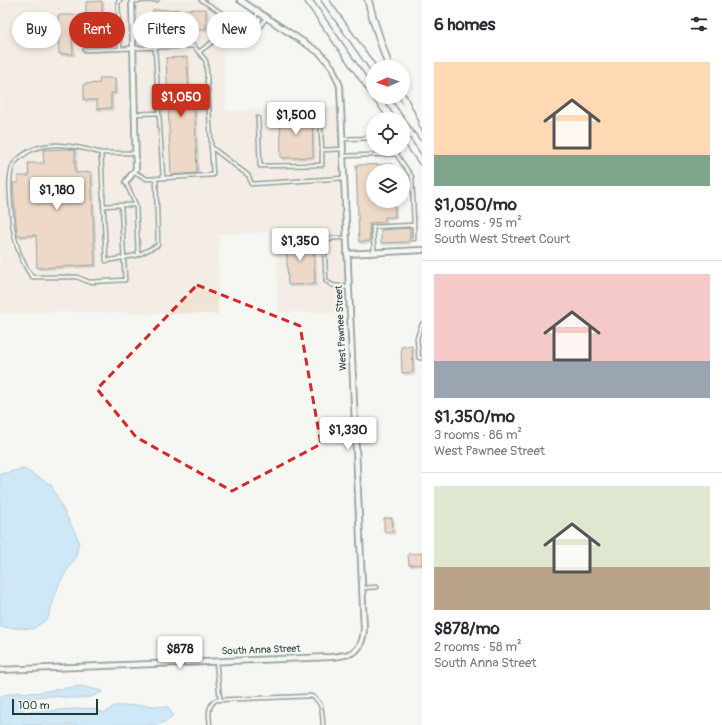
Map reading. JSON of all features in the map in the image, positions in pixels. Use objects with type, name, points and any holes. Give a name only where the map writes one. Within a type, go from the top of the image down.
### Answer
[{"type":"main road","points":[[308,0],[366,83]]},
{"type":"main road","points":[[325,0],[367,60]]},
{"type":"main road","points":[[368,0],[387,60]]},
{"type":"main road","points":[[399,104],[422,136]]},
{"type":"main road","points":[[406,104],[422,136]]},
{"type":"main road","points":[[410,145],[422,162]]},
{"type":"street","name":"West Pawnee Street","points":[[240,0],[258,12]]},
{"type":"street","points":[[126,182],[136,169],[132,1]]},
{"type":"street","name":"West Pawnee Street","points":[[261,14],[320,53],[332,67],[340,86],[362,588],[363,640],[353,653]]},
{"type":"street","points":[[347,254],[422,250]]},
{"type":"street","name":"South Anna Street","points":[[0,670],[331,656],[353,653]]},
{"type":"lane","points":[[120,0],[118,2],[120,49]]},
{"type":"lane","points":[[132,1],[157,0]]},
{"type":"lane","points":[[201,0],[220,12]]},
{"type":"lane","points":[[261,25],[266,17]]},
{"type":"lane","points":[[199,52],[207,46]]},
{"type":"lane","points":[[85,50],[133,48]]},
{"type":"lane","points":[[155,48],[163,178]]},
{"type":"lane","points":[[133,172],[147,179],[213,175],[206,61],[196,48]]},
{"type":"lane","points":[[134,114],[159,113]]},
{"type":"lane","points":[[258,118],[260,166],[322,165],[320,115]]},
{"type":"lane","points":[[343,139],[366,138]]},
{"type":"lane","points":[[121,206],[125,280],[89,282],[77,277],[32,277],[15,244],[12,229],[10,178],[12,166],[26,153],[41,146],[73,146],[101,153],[135,153]]},
{"type":"lane","points":[[211,147],[249,176],[251,184],[344,178]]},
{"type":"lane","points":[[322,150],[343,149]]},
{"type":"lane","points":[[101,153],[106,261],[138,255],[158,245],[156,179]]},
{"type":"lane","points":[[343,156],[366,155]]},
{"type":"lane","points":[[398,156],[412,177],[414,239]]},
{"type":"lane","points":[[126,182],[136,205],[138,255]]},
{"type":"lane","points":[[103,206],[136,205]]},
{"type":"lane","points":[[374,252],[373,227],[414,225]]},
{"type":"lane","points":[[346,238],[333,238],[324,243],[324,275],[326,281],[332,285],[348,288]]},
{"type":"lane","points":[[422,324],[417,338],[418,358],[422,358]]},
{"type":"lane","points":[[362,588],[377,587]]},
{"type":"lane","points":[[216,660],[220,699]]},
{"type":"lane","points":[[210,725],[209,710],[212,703],[220,699],[311,696],[317,698],[321,705],[323,725]]},
{"type":"highlighted area","points":[[197,285],[300,326],[321,444],[232,491],[136,437],[97,389]]},
{"type":"shaded area","points":[[0,0],[211,0],[221,8],[221,12],[207,12],[207,48],[223,48],[226,111],[341,106],[350,313],[278,312],[277,232],[219,234],[218,314],[57,312],[0,314]]},
{"type":"water","points":[[24,469],[51,485],[79,541],[76,556],[59,584],[48,618],[33,629],[0,627],[0,474]]},
{"type":"water","points":[[79,686],[103,691],[97,695],[83,698],[47,696],[25,699],[21,707],[24,712],[90,708],[105,713],[114,706],[143,705],[168,707],[173,715],[167,721],[157,725],[0,725],[0,696],[18,692],[34,693]]},
{"type":"building","points":[[102,1],[102,12],[86,12],[86,2]]},
{"type":"building","points":[[206,9],[206,29],[199,29],[199,12],[153,12],[153,10]]},
{"type":"building","points":[[61,15],[69,15],[69,48],[73,48],[73,54],[59,54],[59,48],[61,48]]},
{"type":"building","points":[[187,57],[189,96],[194,96],[197,173],[171,175],[166,58]]},
{"type":"building","points":[[99,78],[115,78],[115,93],[111,93],[111,108],[97,109],[97,100],[84,100],[84,84],[100,83]]},
{"type":"building","points":[[312,114],[313,157],[281,158],[280,115]]},
{"type":"building","points":[[43,150],[75,150],[75,173],[91,172],[95,265],[37,268],[36,235],[17,236],[13,183],[18,183],[18,176],[29,176],[28,163],[44,163]]},
{"type":"building","points":[[356,165],[366,165],[366,208],[394,208],[395,217],[385,217],[385,222],[369,223],[370,241],[359,242]]},
{"type":"building","points":[[410,228],[409,242],[381,243],[381,230]]},
{"type":"building","points":[[286,237],[301,237],[301,242],[313,242],[315,284],[288,285]]},
{"type":"building","points":[[412,346],[413,372],[402,373],[401,347]]},
{"type":"building","points":[[384,518],[392,518],[393,532],[384,532]]},
{"type":"building","points":[[422,553],[422,564],[409,565],[408,554]]}]
